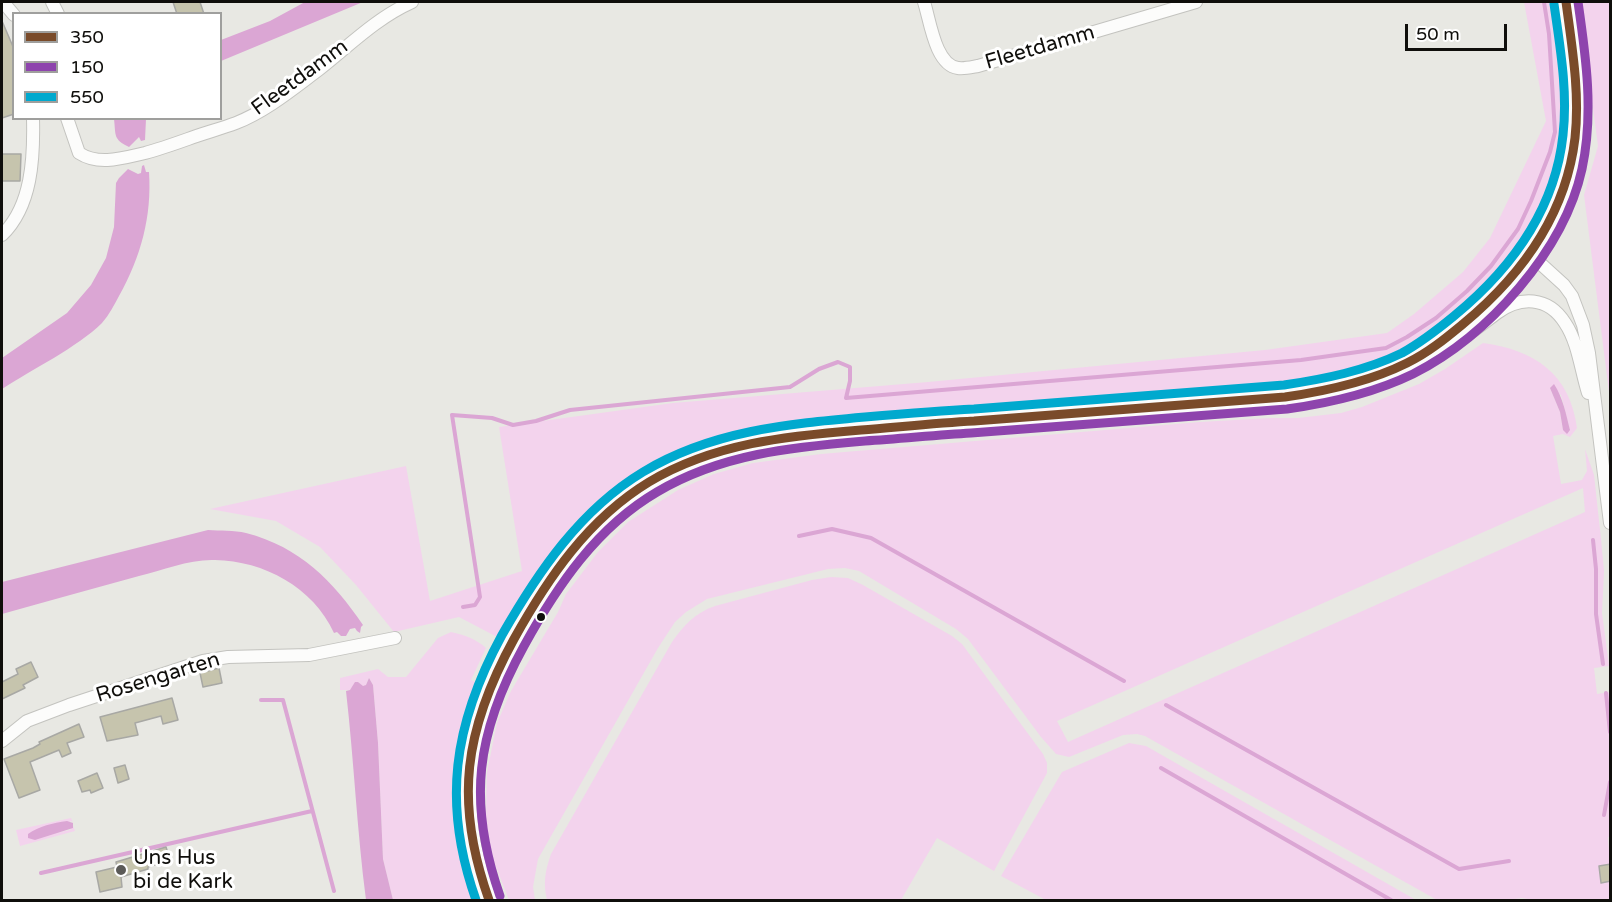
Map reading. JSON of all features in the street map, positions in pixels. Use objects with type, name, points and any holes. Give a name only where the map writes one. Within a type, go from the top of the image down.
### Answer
[{"type":"main road","points":[[489,900],[473,853],[467,810],[469,764],[479,714],[501,662],[532,606],[583,536],[622,501],[682,464],[708,454],[759,440],[1307,394],[1350,386],[1401,366],[1431,350],[1491,300],[1531,255],[1541,240],[1558,202],[1572,156],[1577,111],[1566,2]]},
{"type":"street","name":"Fleetdamm","points":[[68,120],[79,153],[90,159],[99,160],[112,160],[152,151],[237,122],[279,99],[364,31],[387,15],[412,2]]},
{"type":"street","name":"Fleetdamm","points":[[924,2],[938,50],[945,62],[957,68],[978,66],[1196,2]]},
{"type":"street","points":[[2,236],[9,228],[25,198],[32,166],[33,120]]},
{"type":"street","points":[[1531,255],[1564,285],[1578,311],[1589,353],[1611,524]]},
{"type":"street","points":[[1431,350],[1455,343],[1516,302],[1537,302],[1546,305],[1565,323],[1574,344],[1598,429]]},
{"type":"street","name":"Rosengarten","points":[[2,741],[27,721],[37,717],[203,661],[228,657],[309,655],[395,638]]},
{"type":"shaded area","points":[[305,2],[363,2],[222,61],[222,40],[270,21]]},
{"type":"shaded area","points":[[1524,2],[1558,2],[1564,74],[1565,111],[1562,147],[1553,182],[1540,215],[1501,276],[1476,302],[1448,326],[1419,346],[1378,367],[1308,385],[780,429],[724,440],[703,447],[619,493],[592,513],[542,567],[499,638],[459,617],[394,632],[356,585],[320,547],[276,521],[210,509],[406,466],[430,601],[522,571],[499,427],[673,403],[928,382],[1265,350],[1387,333],[1414,314],[1463,272],[1490,238],[1546,121]]},
{"type":"shaded area","points":[[1579,2],[1610,2],[1610,400],[1584,195],[1598,146]]},
{"type":"shaded area","points":[[114,120],[146,120],[145,140],[141,141],[139,137],[129,147],[120,142],[116,136]]},
{"type":"shaded area","points":[[144,165],[146,172],[149,172],[147,220],[139,251],[127,281],[109,313],[102,323],[80,341],[2,389],[2,358],[67,313],[91,285],[106,258],[114,227],[116,183],[128,169],[138,174],[141,173]]},
{"type":"shaded area","points":[[1483,343],[1519,352],[1547,368],[1567,393],[1577,428],[1570,437],[1563,434],[1553,436],[1561,484],[1582,480],[1587,471],[1585,449],[1594,475],[1604,571],[1602,613],[1609,666],[1594,668],[1597,694],[1610,692],[1610,837],[1608,837],[1610,864],[1599,866],[1601,883],[1610,881],[1610,900],[1522,898],[1437,900],[1145,736],[1123,735],[1069,757],[1056,754],[968,639],[956,629],[859,571],[845,568],[828,569],[707,599],[675,622],[538,859],[533,887],[535,900],[509,900],[491,854],[486,818],[487,772],[497,723],[511,691],[558,612],[566,594],[598,552],[628,522],[678,490],[714,474],[753,463],[821,454],[1200,422],[1298,418],[1341,413],[1419,384]],"holes":[[[1550,388],[1561,395],[1570,430],[1563,430],[1560,412]],[[1583,488],[1585,512],[1068,742],[1057,721]]]},
{"type":"shaded area","points":[[1554,384],[1566,412],[1570,430],[1567,434],[1563,430],[1560,412],[1550,388]]},
{"type":"shaded area","points":[[208,530],[246,533],[283,547],[299,557],[314,568],[340,594],[363,625],[360,633],[355,628],[350,629],[346,636],[334,633],[313,602],[300,590],[269,571],[251,565],[215,560],[177,565],[2,614],[2,582]]},
{"type":"shaded area","points":[[831,577],[848,578],[863,585],[962,644],[1043,754],[1047,763],[1047,773],[994,871],[937,838],[901,900],[547,900],[545,877],[551,854],[681,630],[690,620],[715,606]]},
{"type":"shaded area","points":[[451,632],[470,638],[486,648],[471,680],[478,683],[465,718],[460,741],[456,787],[464,855],[477,900],[393,900],[383,859],[373,685],[369,678],[363,687],[358,682],[350,690],[340,690],[340,678],[378,669],[388,677],[406,677],[438,638]]},
{"type":"shaded area","points":[[369,678],[373,685],[378,743],[383,859],[393,900],[366,900],[363,874],[346,691],[350,690],[355,682],[366,685]]},
{"type":"shaded area","points":[[1129,743],[1146,746],[1416,900],[1046,900],[1001,876],[1062,772]]},
{"type":"shaded area","points":[[71,818],[73,823],[71,821],[35,840],[70,830],[73,826],[75,831],[20,846],[16,830]]},
{"type":"shaded area","points":[[67,821],[73,823],[73,828],[35,840],[28,838],[28,834],[37,829]]},
{"type":"building","points":[[173,2],[200,2],[203,12],[176,12]]},
{"type":"building","points":[[2,21],[12,44],[12,115],[2,118]]},
{"type":"building","points":[[2,154],[21,154],[20,181],[2,181]]},
{"type":"building","points":[[31,662],[38,677],[23,685],[25,688],[2,699],[2,682],[18,674],[16,669]]},
{"type":"building","points":[[219,668],[222,683],[203,687],[200,673]]},
{"type":"building","points":[[172,698],[178,720],[163,724],[161,716],[135,723],[138,735],[107,741],[100,717]]},
{"type":"building","points":[[79,724],[84,737],[67,743],[71,753],[62,757],[59,750],[30,762],[40,790],[19,798],[4,759],[33,748],[40,744],[39,742]]},
{"type":"building","points":[[125,765],[129,779],[118,783],[114,768]]},
{"type":"building","points":[[97,773],[103,788],[91,793],[90,790],[82,792],[78,781]]},
{"type":"building","name":"Uns Hus bi de Kark","points":[[166,847],[170,860],[121,877],[122,887],[100,892],[96,872],[117,867],[116,862]]},
{"type":"building","points":[[1611,864],[1611,881],[1601,883],[1599,866]]},
{"type":"waterway","points":[[463,607],[475,605],[480,597],[452,415],[492,418],[513,425],[536,421],[570,410],[790,387],[819,369],[838,362],[850,367],[846,398],[1301,360],[1386,348],[1407,337],[1436,318],[1491,266],[1518,229],[1531,201],[1550,152],[1555,132],[1549,34],[1544,2]]},
{"type":"waterway","points":[[799,536],[832,529],[871,538],[1124,681]]},
{"type":"waterway","points":[[1593,540],[1596,569],[1596,614],[1603,664]]},
{"type":"waterway","points":[[1606,693],[1610,732]]},
{"type":"waterway","points":[[261,700],[283,700],[334,891]]},
{"type":"waterway","points":[[1166,705],[1459,869],[1509,861]]},
{"type":"waterway","points":[[1161,768],[1391,900]]},
{"type":"waterway","points":[[1604,815],[1610,782]]},
{"type":"waterway","points":[[41,873],[312,811]]},
{"type":"transit line","name":"350","points":[[489,900],[471,831],[468,798],[475,736],[484,704],[514,639],[556,572],[588,532],[627,497],[649,482],[699,458],[779,439],[833,432],[1285,397],[1363,381],[1415,359],[1463,324],[1504,285],[1537,242],[1562,192],[1575,138],[1577,104],[1566,2]]},
{"type":"transit line","name":"150","points":[[500,896],[483,830],[480,799],[482,768],[495,709],[524,646],[565,580],[597,540],[635,506],[681,479],[758,454],[865,441],[1287,409],[1352,396],[1383,387],[1413,374],[1441,358],[1469,337],[1519,288],[1559,230],[1573,200],[1582,169],[1588,127],[1588,85],[1578,2]]},
{"type":"transit line","name":"550","points":[[476,900],[465,865],[456,798],[463,733],[472,701],[485,668],[530,588],[562,544],[599,505],[620,487],[669,458],[695,447],[723,438],[778,427],[865,417],[1284,385],[1344,374],[1402,353],[1448,321],[1494,279],[1511,258],[1540,213],[1558,162],[1563,135],[1565,102],[1563,69],[1554,4]]},
{"type":"place","name":"Uns Hus bi de Kark","points":[[121,870]]}]
